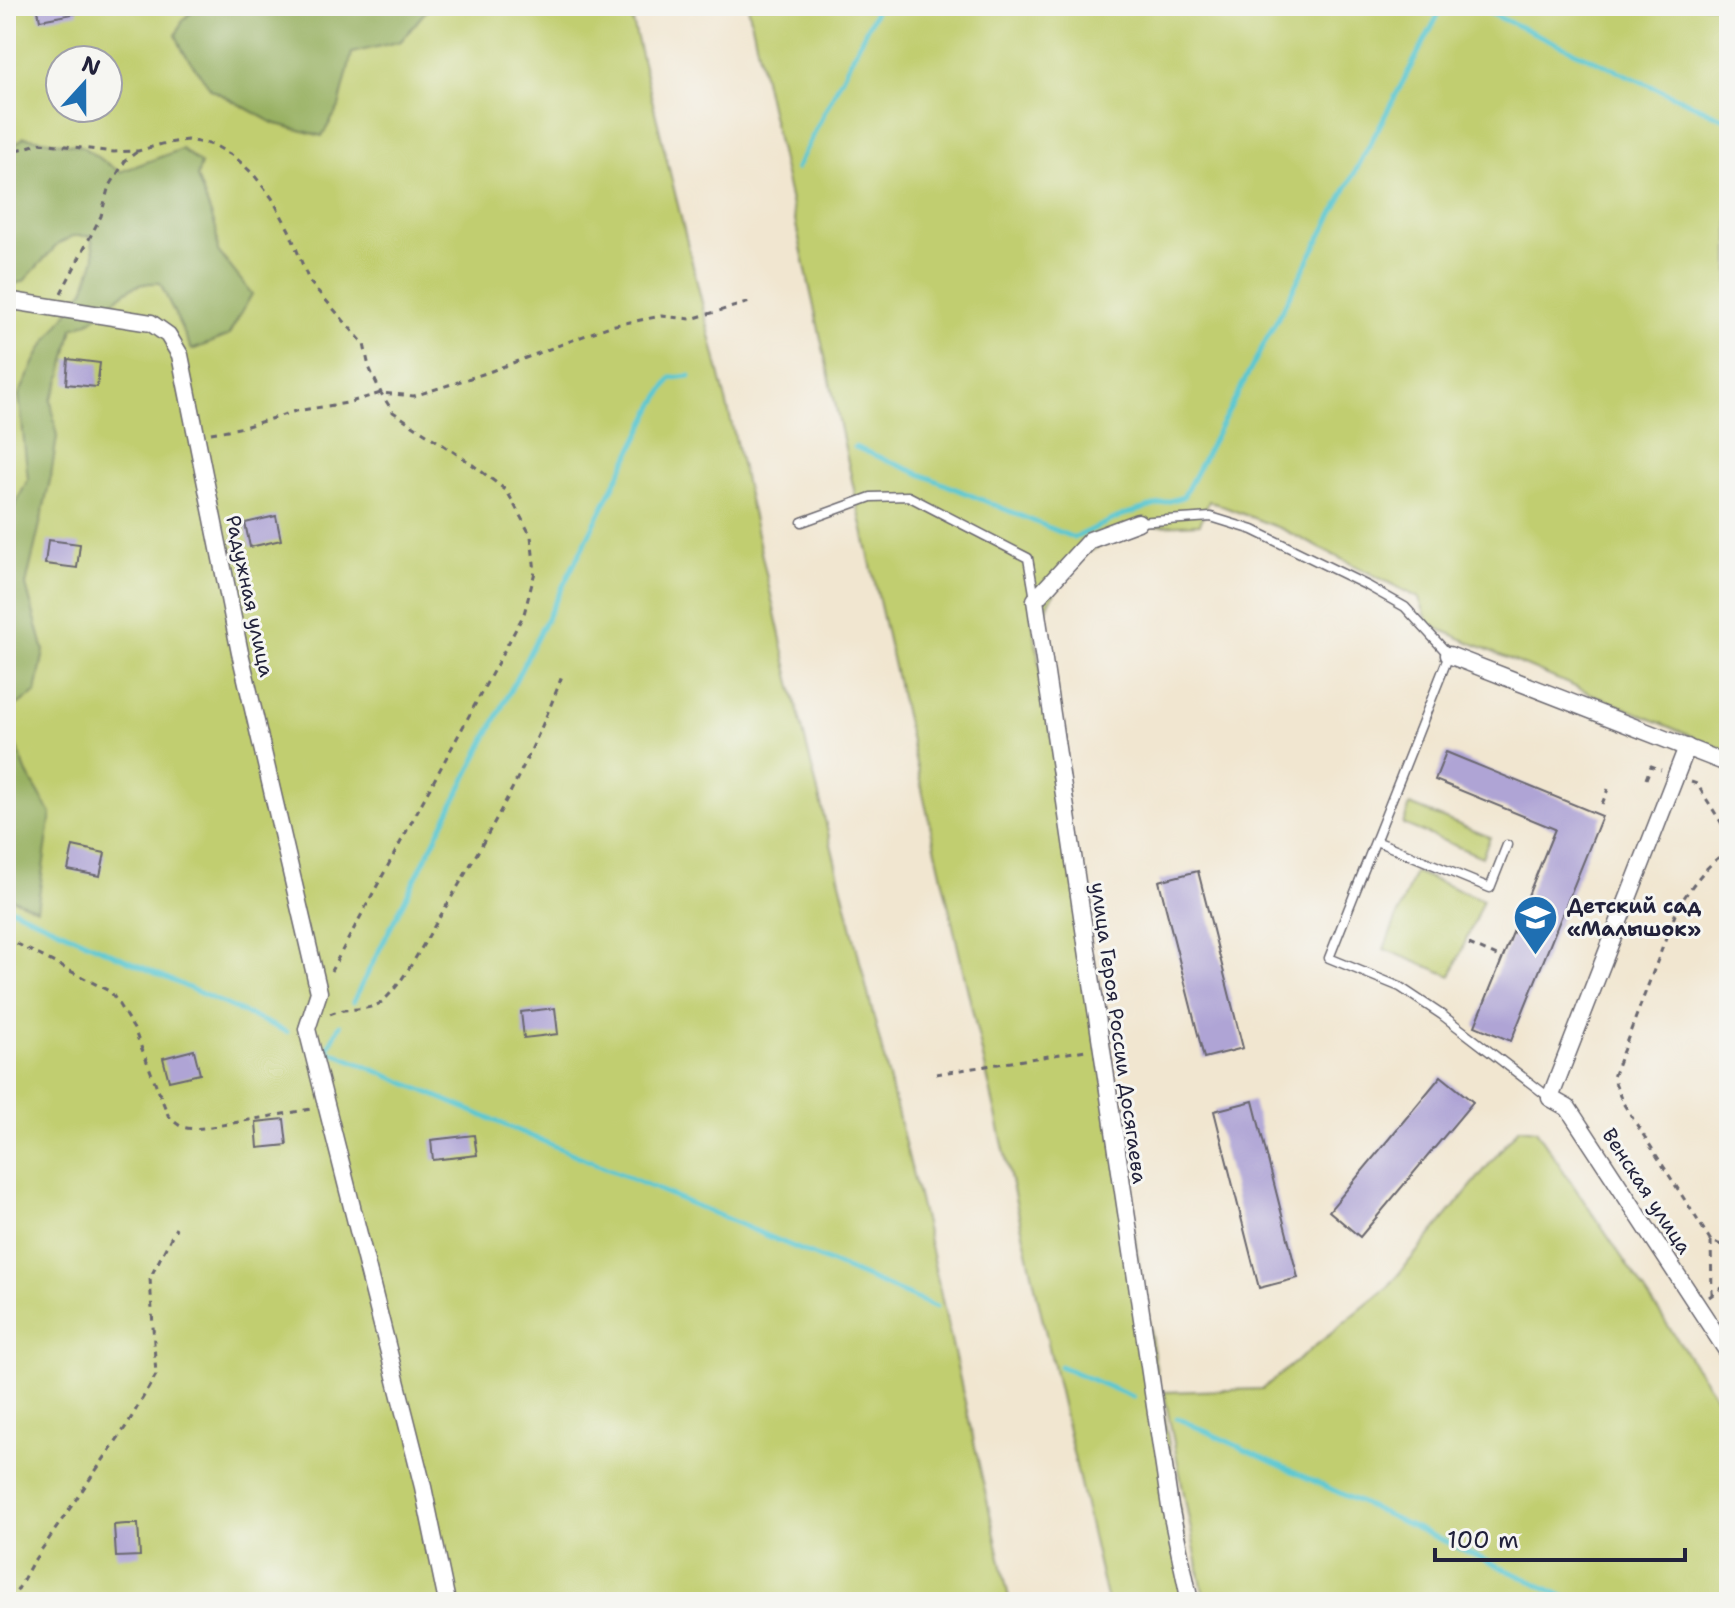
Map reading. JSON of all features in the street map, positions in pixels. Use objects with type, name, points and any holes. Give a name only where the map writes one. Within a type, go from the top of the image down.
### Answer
[{"type":"street","name":"Радужная улица","points":[[6,300],[151,323],[168,335],[180,355],[240,653],[319,992]]},
{"type":"street","points":[[1035,600],[1090,540],[1138,522]]},
{"type":"street","name":"улица Героя России Досягаева","points":[[1035,600],[1170,1507],[1190,1602]]},
{"type":"street","points":[[1449,655],[1729,764]]},
{"type":"street","points":[[1550,1098],[1687,747]]},
{"type":"street","points":[[319,992],[307,1029],[423,1487],[447,1602]]},
{"type":"street","name":"Венская улица","points":[[1550,1098],[1568,1108],[1729,1354]]},
{"type":"lane","points":[[802,522],[871,497],[908,496],[1028,558],[1035,600]]},
{"type":"lane","points":[[1138,522],[1211,517],[1253,530],[1405,607],[1449,655],[1329,958],[1400,987],[1442,1015],[1550,1098]]},
{"type":"lane","points":[[1376,841],[1490,888],[1507,845]]},
{"type":"path","points":[[6,155],[41,143],[114,152],[138,151],[187,140],[214,145],[235,157],[272,198],[289,230],[309,281],[364,344],[369,367],[393,412],[507,491],[531,536],[535,572],[524,614],[319,992]]},
{"type":"path","points":[[53,307],[101,216],[108,189],[125,161],[138,151]]},
{"type":"path","points":[[196,435],[244,427],[296,411],[347,403],[381,393],[414,396],[486,373],[610,326],[661,316],[691,319],[750,302]]},
{"type":"path","points":[[307,1029],[337,1011],[381,1003],[409,968],[479,852],[547,718],[563,673]]},
{"type":"path","points":[[1697,784],[1729,835]]},
{"type":"path","points":[[1602,804],[1608,789]]},
{"type":"path","points":[[1712,1295],[1711,1241],[1623,1103],[1613,1077],[1678,907],[1716,858],[1729,850]]},
{"type":"path","points":[[6,938],[111,992],[134,1029],[168,1115],[177,1126],[205,1128],[326,1106]]},
{"type":"path","points":[[1469,944],[1497,956]]},
{"type":"path","points":[[936,1074],[1101,1047]]},
{"type":"path","points":[[11,1602],[31,1565],[127,1425],[156,1375],[150,1278],[176,1228]]},
{"type":"path","points":[[1711,1241],[1729,1248]]},
{"type":"green space","points":[[6,6],[629,6],[733,429],[790,679],[925,1224],[1010,1602],[6,1602]]},
{"type":"green space","points":[[198,6],[430,6],[401,41],[352,53],[339,107],[322,136],[273,123],[211,89],[183,51],[176,35],[183,20]]},
{"type":"green space","points":[[748,6],[1729,6],[1729,752],[1429,625],[1419,598],[1282,529],[1209,501],[1200,524],[1136,527],[1083,555],[1060,581],[1045,612],[1031,613],[1195,1602],[1107,1602],[862,526]]},
{"type":"green space","points":[[24,137],[81,146],[120,172],[182,149],[201,164],[197,177],[216,228],[218,251],[252,294],[228,336],[192,350],[160,283],[130,289],[92,320],[73,328],[61,378],[51,400],[57,437],[26,585],[44,651],[36,693],[9,710],[9,727],[27,773],[51,814],[37,909],[6,896],[6,516],[13,510],[28,479],[19,395],[40,351],[84,290],[95,258],[91,236],[73,236],[58,244],[24,281],[6,287],[6,148]]},
{"type":"green space","points":[[1410,805],[1490,837],[1482,857],[1403,824]]},
{"type":"green space","points":[[1415,872],[1483,900],[1451,976],[1384,949]]},
{"type":"green space","points":[[1519,1128],[1536,1130],[1729,1416],[1729,1602],[1205,1602],[1164,1392],[1262,1389],[1388,1287]]},
{"type":"building","points":[[37,6],[77,6],[78,13],[40,20]]},
{"type":"building","points":[[68,359],[100,363],[97,387],[66,384]]},
{"type":"building","points":[[276,516],[281,540],[250,547],[245,523]]},
{"type":"building","points":[[48,540],[80,544],[77,568],[45,564]]},
{"type":"building","points":[[1446,752],[1602,816],[1511,1041],[1475,1026],[1555,829],[1435,780]]},
{"type":"building","points":[[73,846],[105,853],[100,876],[68,870]]},
{"type":"building","points":[[1198,871],[1243,1048],[1204,1058],[1159,881]]},
{"type":"building","points":[[555,1008],[558,1034],[524,1038],[521,1012]]},
{"type":"building","points":[[194,1050],[200,1074],[169,1081],[163,1058]]},
{"type":"building","points":[[1441,1076],[1473,1102],[1360,1237],[1329,1211]]},
{"type":"building","points":[[1253,1101],[1298,1278],[1259,1288],[1214,1111]]},
{"type":"building","points":[[284,1119],[287,1145],[258,1148],[256,1122]]},
{"type":"building","points":[[474,1135],[477,1155],[433,1160],[431,1140]]},
{"type":"building","points":[[138,1524],[140,1556],[116,1557],[114,1525]]},
{"type":"waterway","points":[[796,169],[878,6]]},
{"type":"waterway","points":[[855,447],[1074,538],[1123,515],[1183,497],[1443,6]]},
{"type":"waterway","points":[[1474,6],[1729,121]]},
{"type":"waterway","points":[[353,1002],[655,404],[671,378],[690,376]]},
{"type":"waterway","points":[[6,906],[287,1032]]},
{"type":"waterway","points":[[340,1025],[327,1050],[936,1307]]},
{"type":"waterway","points":[[1060,1366],[1133,1397]]},
{"type":"waterway","points":[[1177,1418],[1576,1602]]},
{"type":"place","name":"Детский сад «Малышок»","points":[[1536,957]]}]
